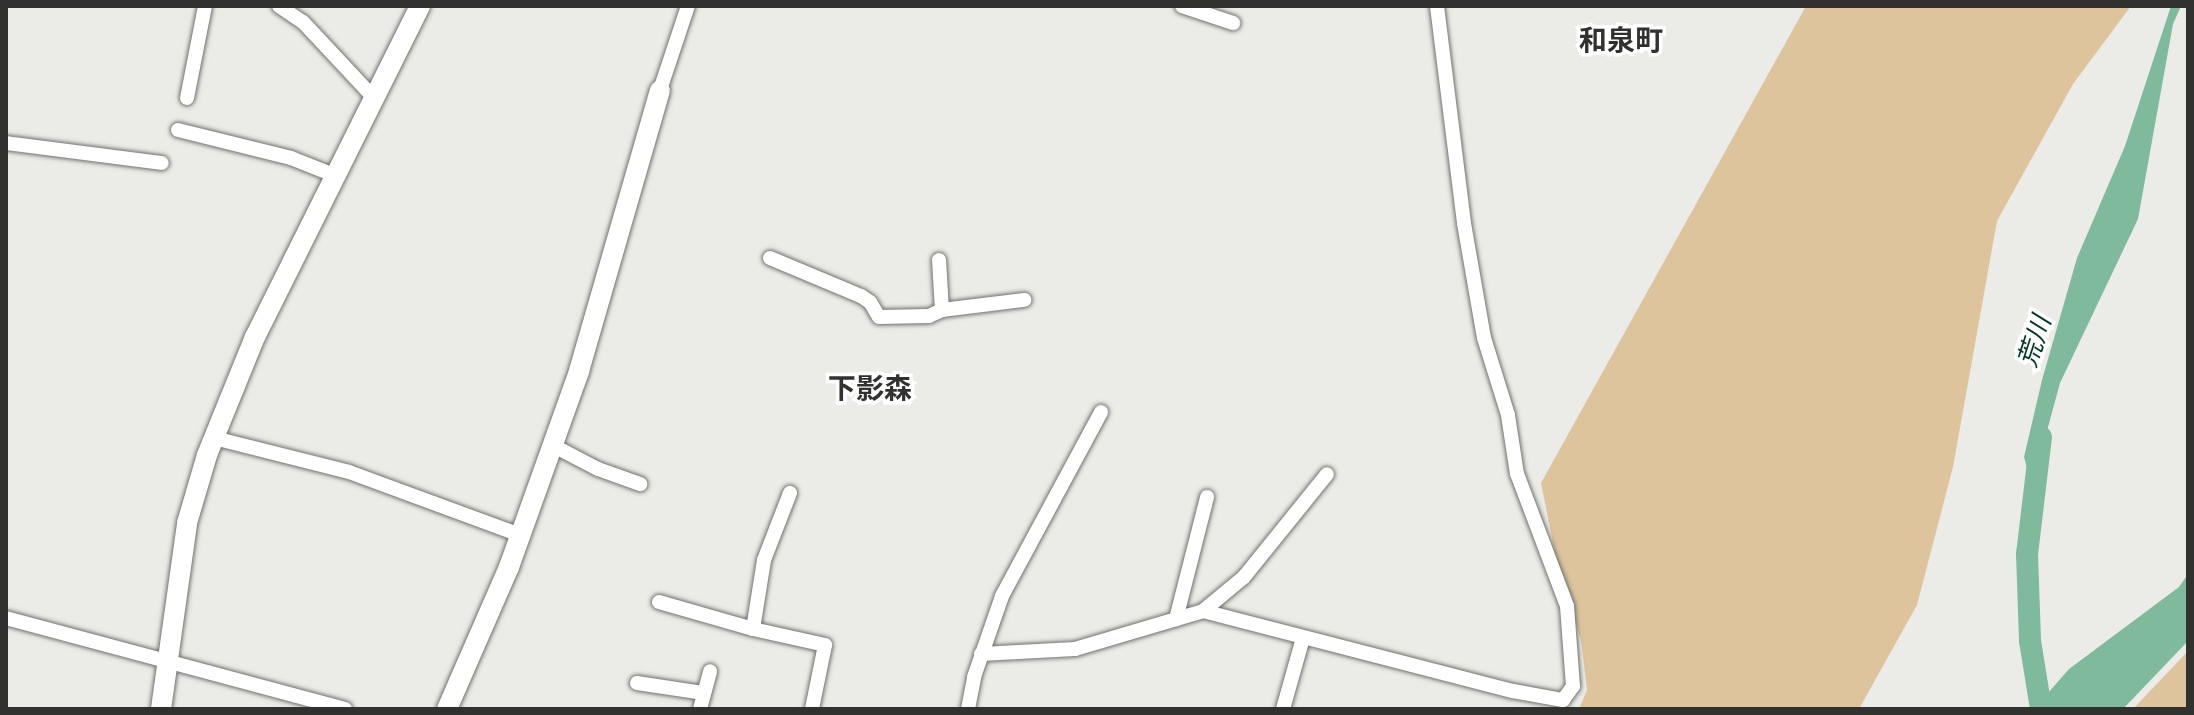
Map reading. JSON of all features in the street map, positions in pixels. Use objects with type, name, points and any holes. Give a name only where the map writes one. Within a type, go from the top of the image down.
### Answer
[{"type":"street","points":[[187,98],[205,6]]},
{"type":"street","points":[[279,6],[303,22],[375,99]]},
{"type":"street","points":[[161,709],[187,523],[214,438],[255,337],[420,6]]},
{"type":"street","points":[[447,709],[520,535],[552,445],[625,218],[660,90],[688,6]]},
{"type":"street","points":[[1182,6],[1233,23]]},
{"type":"street","points":[[1203,611],[1563,700],[1573,686],[1567,606],[1517,474],[1508,415],[1484,338],[1464,223],[1437,6]]},
{"type":"street","points":[[178,130],[291,158],[336,176]]},
{"type":"street","points":[[6,143],[162,163]]},
{"type":"street","points":[[770,258],[861,296],[870,302],[879,317],[929,316],[942,310],[1024,300]]},
{"type":"street","points":[[939,260],[942,310]]},
{"type":"street","points":[[968,709],[981,654],[1002,596],[1101,412]]},
{"type":"street","points":[[214,438],[349,472],[520,535]]},
{"type":"street","points":[[552,445],[598,469],[640,484]]},
{"type":"street","points":[[981,654],[1075,649],[1203,611],[1244,577],[1327,474]]},
{"type":"street","points":[[753,629],[764,560],[790,493]]},
{"type":"street","points":[[1176,619],[1207,497]]},
{"type":"street","points":[[659,602],[753,629],[825,645],[812,709]]},
{"type":"street","points":[[6,618],[345,709]]},
{"type":"street","points":[[1283,709],[1303,638]]},
{"type":"street","points":[[700,709],[710,671]]},
{"type":"street","points":[[637,683],[704,693]]},
{"type":"shaded area","points":[[1806,6],[2131,6],[2073,84],[1997,221],[1953,467],[1917,605],[1859,709],[1579,709],[1587,690],[1581,640],[1558,568],[1541,483]]},
{"type":"shaded area","points":[[2171,6],[2181,6],[2173,24],[2138,219],[2060,383],[2032,486],[2024,457],[2042,380],[2077,258],[2125,146]]},
{"type":"shaded area","points":[[2188,574],[2188,641],[2123,709],[2034,709],[2069,669],[2179,587]]},
{"type":"shaded area","points":[[2188,651],[2188,709],[2133,709]]},
{"type":"waterway","name":"荒川","points":[[2041,437],[2027,554],[2030,641],[2041,709]]},
{"type":"district","name":"和泉町","points":[[1621,42]]},
{"type":"district","name":"下影森","points":[[870,390]]}]
